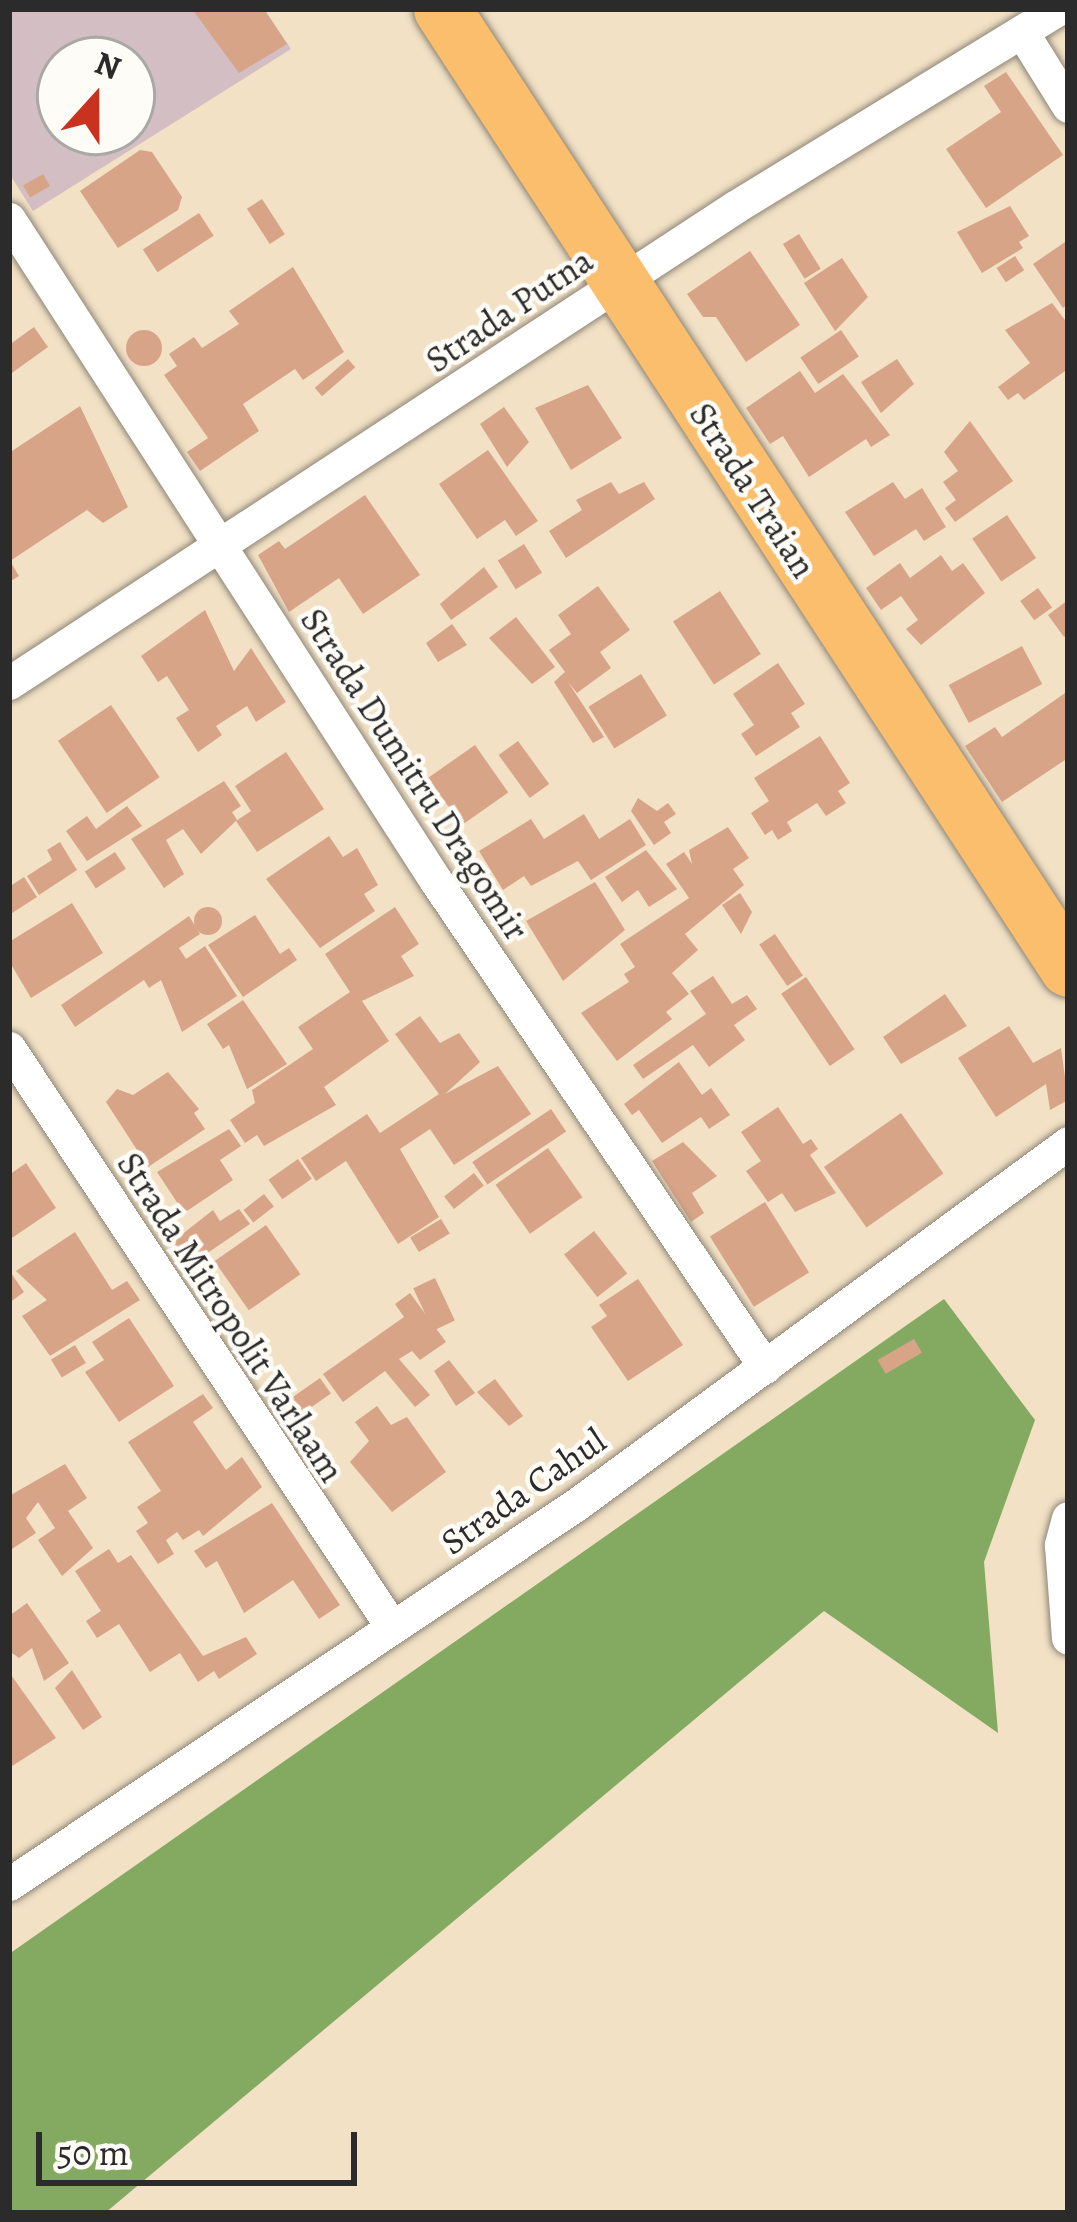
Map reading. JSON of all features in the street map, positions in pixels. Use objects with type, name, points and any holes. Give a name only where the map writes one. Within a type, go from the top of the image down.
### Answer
[{"type":"highway","name":"Strada Trаian","points":[[442,9],[1068,968]]},
{"type":"street","name":"Strada Putna","points":[[9,683],[618,284],[1058,9]]},
{"type":"street","points":[[1022,32],[1068,106]]},
{"type":"street","name":"Strada Dumitru Dragomir","points":[[9,219],[765,1367]]},
{"type":"street","name":"Strada Mitropolit Varlaam","points":[[9,1048],[392,1628]]},
{"type":"street","name":"Strada Cahul","points":[[11,1879],[392,1628],[765,1367],[1068,1144]]},
{"type":"street","points":[[1068,1518],[1061,1546],[1068,1638]]},
{"type":"shaded area","points":[[9,9],[264,9],[291,49],[156,134],[156,36],[36,36],[36,156],[121,156],[33,211],[9,173]]},
{"type":"green space","points":[[944,1299],[1035,1420],[984,1562],[998,1733],[824,1611],[105,2213],[9,2213],[9,1954]]},
{"type":"building","points":[[192,9],[264,9],[287,44],[239,73]]},
{"type":"building","points":[[1006,72],[1063,155],[986,208],[946,149],[1001,112],[984,86]]},
{"type":"building","points":[[131,156],[155,156],[182,197],[178,210],[118,248],[80,191]]},
{"type":"building","points":[[43,174],[50,186],[30,198],[23,186]]},
{"type":"building","points":[[262,199],[285,234],[270,244],[247,209]]},
{"type":"building","points":[[1010,206],[1029,236],[1019,242],[1023,248],[982,273],[957,232]]},
{"type":"building","points":[[199,213],[214,236],[158,272],[143,249]]},
{"type":"building","points":[[799,234],[821,269],[805,279],[783,244]]},
{"type":"building","points":[[1068,240],[1068,304],[1063,308],[1033,264]]},
{"type":"building","points":[[750,251],[800,325],[746,362],[716,317],[703,317],[687,294]]},
{"type":"building","points":[[1015,256],[1024,270],[1006,282],[997,268]]},
{"type":"building","points":[[842,258],[868,297],[835,331],[804,283]]},
{"type":"building","points":[[293,267],[344,352],[303,380],[295,369],[243,404],[259,431],[200,471],[187,452],[208,438],[164,375],[177,366],[169,354],[194,337],[202,348],[239,324],[229,311]]},
{"type":"building","points":[[1052,303],[1068,324],[1068,369],[1024,400],[1018,393],[1008,400],[998,387],[1030,363],[1005,330]]},
{"type":"building","points":[[34,327],[48,347],[9,375],[9,345]]},
{"type":"building","points":[[144,330],[157,335],[162,348],[157,361],[144,366],[131,361],[126,348],[131,335]]},
{"type":"building","points":[[841,330],[859,357],[818,384],[800,357]]},
{"type":"building","points":[[348,359],[355,367],[322,396],[315,388]]},
{"type":"building","points":[[897,359],[914,384],[881,413],[861,382]]},
{"type":"building","points":[[800,371],[815,393],[843,374],[890,435],[871,447],[866,439],[809,477],[783,436],[770,444],[746,408]]},
{"type":"building","points":[[588,385],[622,438],[571,470],[535,408]]},
{"type":"building","points":[[80,406],[128,507],[103,523],[87,510],[10,561],[19,576],[9,582],[9,453]]},
{"type":"building","points":[[504,407],[529,442],[507,467],[480,424]]},
{"type":"building","points":[[970,421],[1013,481],[955,522],[945,508],[956,500],[943,482],[958,471],[944,452]]},
{"type":"building","points":[[488,450],[538,521],[516,536],[505,520],[477,539],[439,484]]},
{"type":"building","points":[[611,482],[619,494],[644,482],[655,499],[566,558],[549,531],[582,510],[576,500]]},
{"type":"building","points":[[893,482],[905,499],[922,488],[946,527],[924,541],[916,529],[874,556],[845,512]]},
{"type":"building","points":[[365,495],[420,575],[363,614],[339,578],[289,612],[258,555],[279,541],[285,549]]},
{"type":"building","points":[[1007,515],[1036,558],[1001,582],[972,538]]},
{"type":"building","points":[[524,544],[542,573],[516,589],[498,560]]},
{"type":"building","points":[[941,555],[952,571],[963,563],[985,593],[921,645],[906,629],[918,620],[901,596],[881,610],[866,588],[900,563],[910,578]]},
{"type":"building","points":[[484,567],[498,587],[451,620],[440,604]]},
{"type":"building","points":[[598,586],[630,630],[600,652],[611,668],[577,693],[568,682],[604,737],[593,743],[554,682],[565,672],[549,650],[571,634],[558,615]]},
{"type":"building","points":[[1038,588],[1052,607],[1034,620],[1020,601]]},
{"type":"building","points":[[720,591],[761,654],[714,684],[673,621]]},
{"type":"building","points":[[1068,600],[1068,634],[1064,637],[1048,615]]},
{"type":"building","points":[[205,610],[234,671],[251,648],[286,702],[256,722],[247,706],[216,726],[222,735],[198,752],[176,718],[189,710],[167,676],[158,682],[141,656]]},
{"type":"building","points":[[516,617],[555,667],[532,684],[489,638]]},
{"type":"building","points":[[452,624],[467,645],[438,662],[426,643]]},
{"type":"building","points":[[1022,646],[1042,684],[969,723],[949,685]]},
{"type":"building","points":[[778,663],[805,704],[791,713],[800,727],[756,756],[741,734],[754,725],[733,694]]},
{"type":"building","points":[[641,674],[667,716],[614,748],[588,707]]},
{"type":"building","points":[[1068,691],[1068,758],[1002,802],[965,746],[995,727],[1002,737]]},
{"type":"building","points":[[111,705],[160,777],[107,813],[58,741]]},
{"type":"building","points":[[820,736],[850,783],[838,791],[846,803],[826,816],[817,803],[787,822],[792,831],[778,840],[772,830],[765,835],[751,813],[769,801],[754,778]]},
{"type":"building","points":[[518,741],[549,784],[530,798],[499,755]]},
{"type":"building","points":[[475,745],[508,793],[462,825],[428,778]]},
{"type":"building","points":[[286,752],[324,809],[257,852],[236,821],[251,811],[235,786]]},
{"type":"building","points":[[224,781],[241,806],[232,812],[237,820],[201,854],[183,829],[166,840],[184,874],[164,888],[131,839]]},
{"type":"building","points":[[638,798],[657,811],[668,803],[676,814],[664,822],[671,833],[654,845],[631,811]]},
{"type":"building","points":[[127,806],[142,826],[87,861],[66,831],[87,816],[96,829]]},
{"type":"building","points":[[584,814],[599,839],[630,819],[646,845],[591,880],[578,861],[531,886],[524,876],[503,890],[479,851],[531,819],[544,839]]},
{"type":"building","points":[[728,827],[749,858],[733,869],[744,885],[685,934],[698,950],[672,973],[689,994],[666,1012],[672,1019],[617,1061],[581,1013],[629,982],[624,974],[635,967],[620,944],[689,898],[666,864],[684,852],[692,864],[689,850]]},
{"type":"building","points":[[329,836],[343,857],[357,848],[378,885],[364,894],[375,911],[320,948],[266,879]]},
{"type":"building","points":[[60,842],[77,870],[39,895],[27,876],[52,860],[47,850]]},
{"type":"building","points":[[646,850],[677,889],[649,907],[638,890],[622,902],[605,877]]},
{"type":"building","points":[[115,852],[126,869],[96,888],[85,872]]},
{"type":"building","points":[[24,877],[37,897],[9,915],[9,887]]},
{"type":"building","points":[[595,882],[625,930],[563,981],[526,921]]},
{"type":"building","points":[[740,893],[752,912],[741,934],[722,905]]},
{"type":"building","points":[[72,903],[103,953],[31,998],[9,961],[9,942]]},
{"type":"building","points":[[208,907],[218,911],[222,921],[218,931],[208,935],[198,931],[194,921],[198,911]]},
{"type":"building","points":[[395,907],[419,944],[401,956],[414,976],[362,1001],[389,1041],[324,1087],[336,1105],[264,1146],[257,1135],[245,1143],[230,1120],[255,1103],[252,1090],[313,1049],[298,1027],[350,992],[325,954]]},
{"type":"building","points":[[255,915],[280,954],[289,948],[297,960],[243,997],[208,945]]},
{"type":"building","points":[[189,916],[200,934],[179,948],[186,959],[205,946],[237,996],[182,1032],[161,980],[149,988],[144,980],[75,1027],[61,1005]]},
{"type":"building","points":[[775,934],[803,975],[787,986],[759,945]]},
{"type":"building","points":[[713,976],[732,1004],[747,995],[757,1009],[734,1025],[745,1040],[709,1067],[693,1045],[643,1079],[633,1065],[706,1014],[690,991]]},
{"type":"building","points":[[806,977],[855,1049],[830,1066],[781,994]]},
{"type":"building","points":[[945,994],[967,1026],[901,1064],[883,1037]]},
{"type":"building","points":[[243,1000],[287,1064],[247,1089],[229,1045],[223,1049],[207,1024]]},
{"type":"building","points":[[420,1016],[440,1043],[459,1033],[480,1062],[445,1094],[498,1066],[531,1114],[454,1165],[430,1129],[400,1149],[439,1217],[398,1244],[346,1161],[316,1181],[301,1158],[367,1114],[380,1133],[439,1094],[395,1034]]},
{"type":"building","points":[[1009,1026],[1033,1063],[1061,1048],[1068,1100],[1050,1110],[1046,1084],[996,1117],[958,1058]]},
{"type":"building","points":[[679,1062],[702,1095],[711,1088],[730,1115],[709,1129],[701,1117],[662,1143],[639,1110],[632,1115],[624,1104]]},
{"type":"building","points":[[168,1072],[199,1109],[194,1113],[205,1129],[148,1167],[106,1102],[117,1089],[133,1095]]},
{"type":"building","points":[[778,1107],[803,1144],[811,1139],[818,1149],[810,1155],[836,1193],[795,1212],[782,1193],[768,1202],[746,1171],[761,1161],[741,1132]]},
{"type":"building","points":[[551,1109],[566,1131],[487,1185],[472,1162]]},
{"type":"building","points":[[901,1113],[943,1174],[866,1228],[824,1167]]},
{"type":"building","points":[[229,1129],[241,1146],[220,1160],[233,1180],[184,1213],[157,1172]]},
{"type":"building","points":[[683,1142],[717,1176],[692,1193],[704,1213],[691,1222],[652,1161]]},
{"type":"building","points":[[548,1148],[582,1197],[530,1234],[496,1185]]},
{"type":"building","points":[[298,1159],[312,1179],[282,1199],[269,1180]]},
{"type":"building","points":[[26,1163],[56,1208],[9,1240],[9,1175]]},
{"type":"building","points":[[474,1173],[484,1186],[454,1209],[444,1196]]},
{"type":"building","points":[[264,1194],[274,1207],[253,1223],[244,1210]]},
{"type":"building","points":[[765,1202],[809,1272],[754,1307],[710,1236]]},
{"type":"building","points":[[239,1209],[250,1224],[187,1267],[171,1243],[213,1210],[220,1221]]},
{"type":"building","points":[[441,1219],[450,1234],[419,1252],[410,1238]]},
{"type":"building","points":[[266,1225],[300,1274],[249,1310],[214,1261]]},
{"type":"building","points":[[594,1231],[627,1274],[597,1297],[564,1254]]},
{"type":"building","points":[[75,1232],[112,1290],[127,1281],[140,1300],[50,1356],[22,1316],[47,1300],[16,1271]]},
{"type":"building","points":[[9,1270],[24,1292],[9,1303]]},
{"type":"building","points":[[435,1278],[455,1321],[433,1331],[413,1288]]},
{"type":"building","points":[[638,1279],[683,1345],[628,1381],[591,1327],[607,1316],[599,1305]]},
{"type":"building","points":[[410,1293],[446,1342],[420,1360],[412,1351],[399,1359],[430,1395],[415,1407],[385,1371],[343,1402],[323,1374],[404,1317],[395,1304]]},
{"type":"building","points":[[129,1318],[174,1386],[119,1422],[85,1372],[104,1360],[92,1342]]},
{"type":"building","points":[[914,1339],[922,1353],[886,1374],[878,1360]]},
{"type":"building","points":[[75,1345],[86,1363],[62,1377],[51,1359]]},
{"type":"building","points":[[449,1360],[475,1393],[456,1406],[434,1371]]},
{"type":"building","points":[[320,1378],[331,1394],[297,1417],[286,1402]]},
{"type":"building","points":[[495,1379],[523,1416],[509,1426],[477,1392]]},
{"type":"building","points":[[203,1394],[213,1408],[193,1422],[226,1470],[242,1457],[262,1487],[203,1536],[199,1530],[183,1540],[177,1532],[166,1540],[174,1554],[158,1564],[136,1531],[148,1523],[137,1507],[161,1491],[128,1442]]},
{"type":"building","points":[[377,1406],[391,1425],[407,1417],[446,1472],[392,1512],[350,1462],[369,1441],[355,1422]]},
{"type":"building","points":[[65,1464],[87,1498],[68,1511],[93,1548],[62,1576],[38,1540],[55,1528],[38,1502],[26,1518],[36,1533],[9,1551],[9,1496]]},
{"type":"building","points":[[272,1503],[340,1605],[319,1619],[293,1580],[244,1613],[217,1561],[206,1568],[194,1551]]},
{"type":"building","points":[[109,1549],[118,1563],[131,1555],[203,1656],[246,1637],[257,1654],[219,1679],[214,1671],[198,1682],[180,1653],[150,1672],[119,1624],[97,1638],[86,1621],[101,1611],[75,1571]]},
{"type":"building","points":[[27,1603],[69,1663],[44,1681],[32,1648],[19,1658],[9,1651],[9,1616]]},
{"type":"building","points":[[72,1670],[102,1717],[83,1730],[55,1688]]},
{"type":"building","points":[[9,1672],[56,1738],[9,1768]]}]
